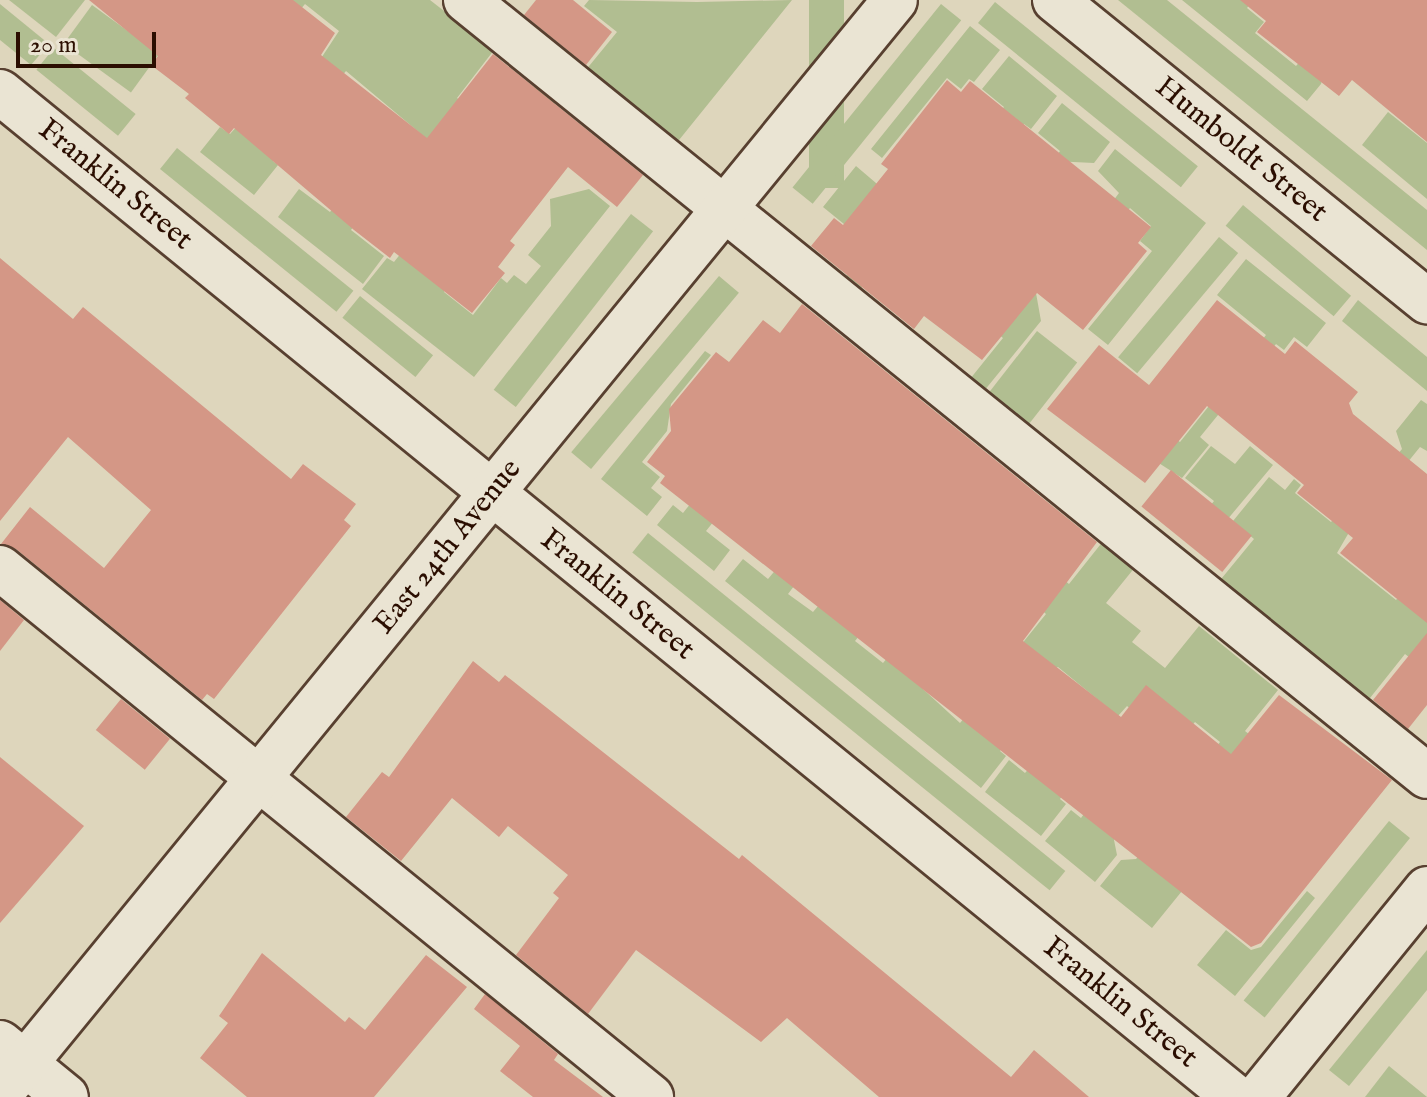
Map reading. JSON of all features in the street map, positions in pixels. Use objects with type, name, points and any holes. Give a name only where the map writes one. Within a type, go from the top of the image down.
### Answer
[{"type":"street","points":[[466,0],[1427,776]]},
{"type":"street","name":"East 24th Avenue","points":[[8,1067],[259,779],[895,0]]},
{"type":"street","name":"Humboldt Street","points":[[1055,0],[1427,301]]},
{"type":"street","name":"Franklin Street","points":[[0,92],[1235,1097]]},
{"type":"street","points":[[0,568],[651,1097]]},
{"type":"street","points":[[1258,1097],[1427,889]]},
{"type":"street","points":[[8,1067],[66,1097]]},
{"type":"green space","points":[[9,0],[85,0],[56,37]]},
{"type":"green space","points":[[230,0],[430,0],[494,50],[457,98],[496,129],[464,170],[346,71],[334,85],[314,69],[339,31],[305,4],[295,16]]},
{"type":"green space","points":[[589,0],[792,0],[675,145],[585,71],[617,32],[584,6]]},
{"type":"green space","points":[[809,0],[844,0],[844,188],[809,188]]},
{"type":"green space","points":[[1118,0],[1167,0],[1427,210],[1427,250]]},
{"type":"green space","points":[[1182,0],[1253,0],[1247,8],[1264,22],[1255,33],[1296,66],[1304,57],[1324,73],[1321,84],[1307,101]]},
{"type":"green space","points":[[995,2],[1198,166],[1181,187],[978,23]]},
{"type":"green space","points":[[0,4],[49,44],[31,65],[0,40]]},
{"type":"green space","points":[[941,4],[961,20],[813,204],[792,187]]},
{"type":"green space","points":[[92,5],[159,54],[131,93],[64,44]]},
{"type":"green space","points":[[970,26],[1000,50],[974,82],[969,79],[961,89],[947,78],[882,158],[871,149]]},
{"type":"green space","points":[[54,48],[136,114],[118,136],[36,70]]},
{"type":"green space","points":[[1009,56],[1057,96],[1031,129],[1024,124],[1017,134],[996,117],[1004,107],[982,89]]},
{"type":"green space","points":[[535,85],[556,102],[521,146],[444,292],[473,315],[501,278],[507,283],[514,275],[526,284],[541,266],[528,255],[551,226],[550,199],[589,189],[610,206],[474,377],[362,289],[387,258],[394,262]]},
{"type":"green space","points":[[1062,103],[1110,142],[1094,163],[1053,161],[1060,151],[1038,133]]},
{"type":"green space","points":[[1388,112],[1427,143],[1427,199],[1362,145]]},
{"type":"green space","points":[[240,123],[278,153],[273,161],[278,165],[254,195],[200,152],[220,127],[230,134]]},
{"type":"green space","points":[[177,148],[353,291],[336,312],[160,169]]},
{"type":"green space","points":[[1115,149],[1206,223],[1108,345],[1088,329],[1152,251],[1140,241],[1151,226],[1130,208],[1123,216],[1110,205],[1119,193],[1098,171]]},
{"type":"green space","points":[[856,166],[883,189],[905,234],[859,291],[844,279],[871,246],[823,207]]},
{"type":"green space","points":[[299,189],[330,212],[336,204],[359,219],[351,230],[384,256],[363,284],[278,217]]},
{"type":"green space","points":[[1243,205],[1351,296],[1334,316],[1226,226]]},
{"type":"green space","points":[[631,214],[653,231],[516,407],[494,390]]},
{"type":"green space","points":[[1219,237],[1238,253],[1137,373],[1118,357]]},
{"type":"green space","points":[[1246,259],[1326,323],[1307,347],[1294,337],[1284,350],[1276,344],[1200,437],[1209,445],[1182,478],[1151,458],[1170,435],[1180,442],[1266,335],[1217,295]]},
{"type":"green space","points":[[719,276],[739,293],[591,469],[571,452]]},
{"type":"green space","points":[[1036,293],[1041,321],[984,391],[970,379],[1003,338],[982,321]]},
{"type":"green space","points":[[360,296],[433,355],[415,377],[342,318]]},
{"type":"green space","points":[[1358,300],[1427,357],[1427,391],[1342,321]]},
{"type":"green space","points":[[1037,331],[1077,362],[1029,424],[989,392]]},
{"type":"green space","points":[[705,351],[711,355],[671,404],[667,431],[642,462],[660,477],[651,488],[662,497],[647,516],[601,479]]},
{"type":"green space","points":[[1421,400],[1427,404],[1427,451],[1420,447],[1361,520],[1350,512],[1402,449],[1396,431]]},
{"type":"green space","points":[[1211,446],[1235,464],[1250,446],[1273,465],[1201,551],[1185,538],[1214,501],[1185,478]]},
{"type":"green space","points":[[1269,477],[1285,490],[1294,479],[1301,485],[1295,493],[1331,522],[1341,511],[1355,522],[1337,553],[1396,600],[1408,586],[1427,597],[1427,671],[1405,654],[1366,703],[1217,584],[1254,539],[1233,521]]},
{"type":"green space","points":[[691,503],[714,521],[706,531],[730,550],[714,571],[657,525],[673,505],[683,513]]},
{"type":"green space","points":[[648,533],[1065,871],[1050,890],[632,552]]},
{"type":"green space","points":[[1104,540],[1136,566],[1106,603],[1141,631],[1132,642],[1165,668],[1199,626],[1278,690],[1245,731],[1274,754],[1208,758],[1220,742],[1195,722],[1183,736],[1151,726],[1127,706],[1118,716],[1058,667],[970,708],[1046,614],[1037,606],[1019,543],[1069,584]]},
{"type":"green space","points":[[743,559],[768,579],[778,567],[797,582],[788,594],[813,612],[824,599],[863,631],[855,641],[883,663],[888,657],[960,723],[970,711],[1007,742],[1000,751],[1006,756],[981,788],[725,581]]},
{"type":"green space","points":[[1009,760],[1025,773],[1034,763],[1069,787],[1060,799],[1066,804],[1041,836],[985,792]]},
{"type":"green space","points":[[1089,807],[1120,832],[1114,840],[1117,855],[1095,882],[1045,841],[1071,810],[1081,818]]},
{"type":"green space","points":[[1389,821],[1410,838],[1265,1018],[1244,1001]]},
{"type":"green space","points":[[1144,850],[1182,891],[1152,928],[1100,886],[1121,860],[1136,859]]},
{"type":"green space","points":[[1307,891],[1315,898],[1235,996],[1197,965],[1226,930],[1251,950],[1261,947]]},
{"type":"green space","points":[[1427,950],[1427,990],[1349,1086],[1329,1070]]},
{"type":"green space","points":[[1389,1066],[1427,1097],[1365,1097]]},
{"type":"building","points":[[89,0],[293,0],[335,33],[321,55],[427,138],[493,54],[643,175],[617,207],[568,167],[510,241],[515,245],[498,267],[505,273],[472,313],[394,252],[390,258],[234,128],[229,134],[185,98],[189,94],[151,65],[158,56]]},
{"type":"building","points":[[536,0],[573,0],[612,32],[586,65],[524,15]]},
{"type":"building","points":[[1240,0],[1427,0],[1427,142],[1352,80],[1339,96],[1257,32],[1266,21]]},
{"type":"building","points":[[947,80],[961,92],[970,81],[1151,227],[1138,243],[1147,251],[1083,330],[1037,293],[982,360],[924,316],[914,329],[811,246],[834,218],[843,225],[888,169],[881,164]]},
{"type":"building","points":[[0,258],[73,319],[83,307],[291,479],[303,464],[356,504],[344,520],[351,526],[214,699],[207,694],[202,700],[16,549],[1,544],[30,507],[104,568],[151,510],[68,437],[0,521]]},
{"type":"building","points":[[1217,300],[1285,354],[1295,341],[1358,392],[1349,403],[1353,414],[1427,474],[1427,623],[1340,553],[1353,538],[1297,493],[1304,485],[1207,406],[1145,483],[1047,409],[1099,345],[1149,385]]},
{"type":"building","points":[[802,304],[1097,542],[1023,641],[1121,717],[1146,685],[1231,754],[1279,695],[1392,780],[1261,943],[1251,947],[660,483],[665,476],[647,462],[671,431],[669,409],[716,352],[729,362],[763,320],[780,333]]},
{"type":"building","points":[[1171,470],[1252,535],[1222,572],[1141,507]]},
{"type":"building","points":[[0,600],[24,620],[0,651]]},
{"type":"building","points":[[1427,633],[1427,705],[1408,729],[1373,700]]},
{"type":"building","points":[[473,661],[499,682],[505,675],[739,859],[742,855],[1011,1077],[1034,1050],[1089,1097],[879,1097],[787,1018],[761,1042],[636,950],[588,1014],[516,955],[559,898],[553,893],[568,875],[508,826],[499,837],[452,798],[401,861],[346,817],[382,772],[389,777]]},
{"type":"building","points":[[121,699],[170,739],[145,770],[96,730]]},
{"type":"building","points":[[0,757],[84,826],[0,923]]},
{"type":"building","points":[[262,953],[345,1022],[349,1017],[365,1030],[426,955],[467,987],[374,1097],[247,1097],[200,1058],[228,1023],[219,1016]]},
{"type":"building","points":[[485,994],[558,1054],[554,1060],[603,1097],[533,1097],[500,1071],[520,1046],[474,1009]]}]
